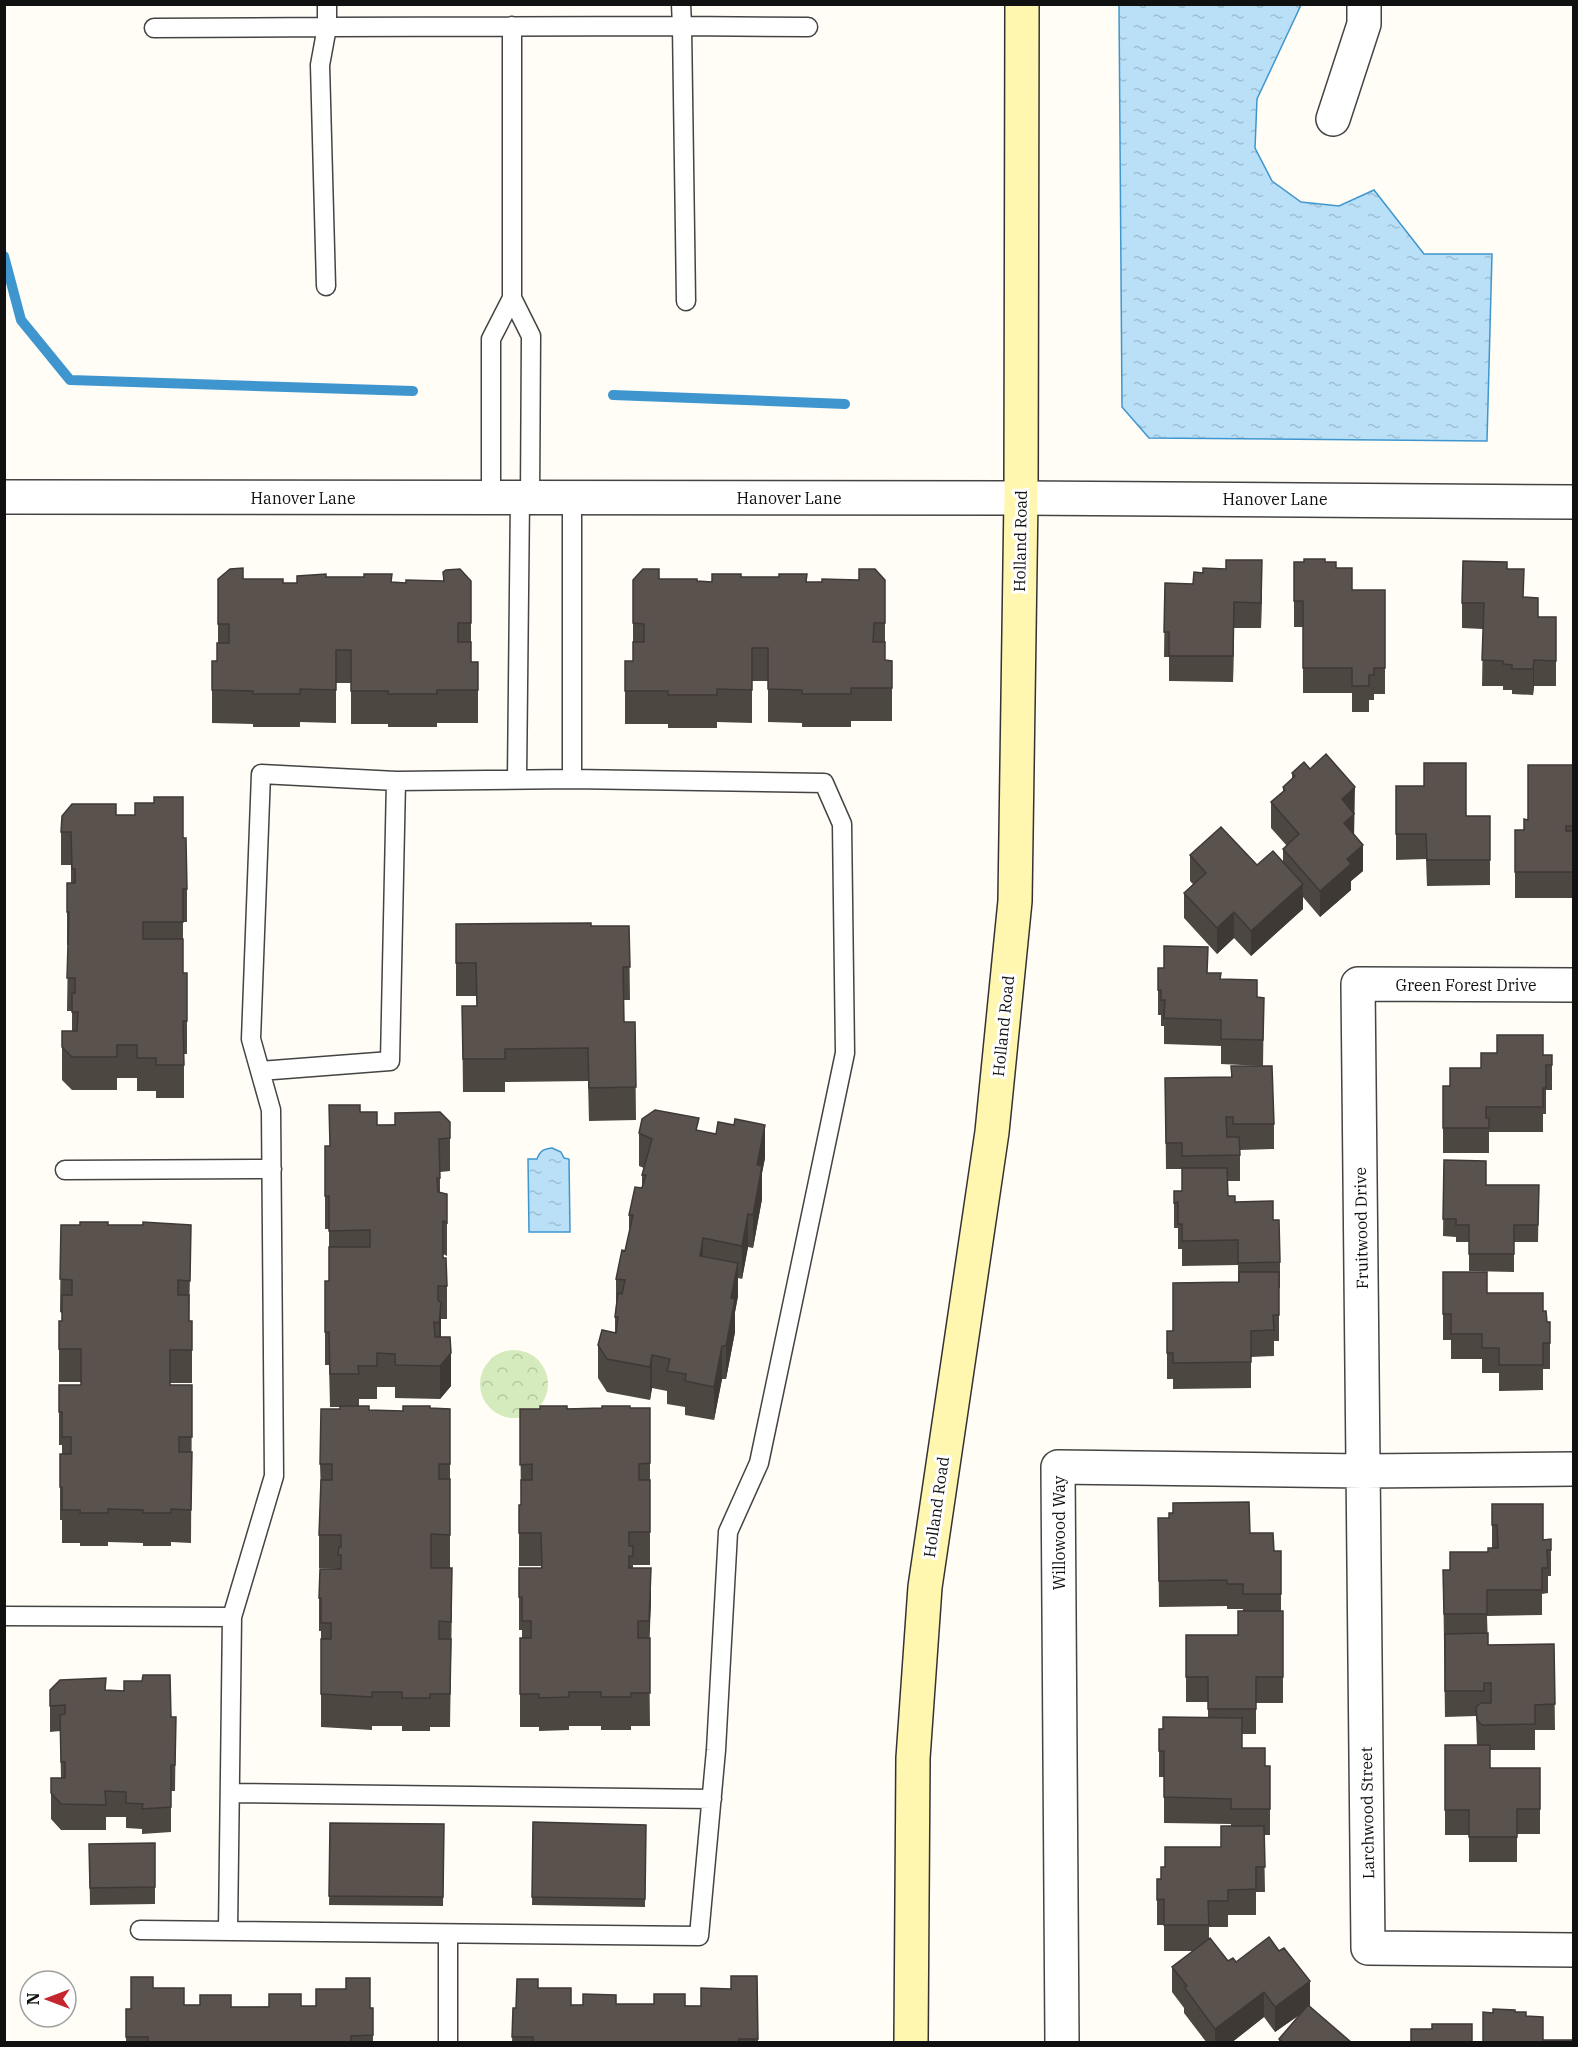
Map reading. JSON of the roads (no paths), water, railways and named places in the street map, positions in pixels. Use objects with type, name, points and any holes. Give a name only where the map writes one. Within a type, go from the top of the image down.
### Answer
[{"type":"main road","name":"Holland Road","points":[[911,2043],[913,1758],[925,1587],[992,1132],[1015,901],[1021,498],[1022,4]]},
{"type":"street","points":[[1333,119],[1364,24],[1364,4]]},
{"type":"street","name":"Hanover Lane","points":[[4,497],[1574,501]]},
{"type":"street","name":"Green Forest Drive","points":[[1358,984],[1574,985]]},
{"type":"street","name":"Fruitwood Drive","points":[[1358,984],[1363,1471]]},
{"type":"street","name":"Willowood Way","points":[[1062,2043],[1058,1467],[1363,1471],[1574,1470]]},
{"type":"street","name":"Larchwood Street","points":[[1363,1471],[1368,1948],[1574,1950]]},
{"type":"lane","points":[[326,286],[320,65],[327,27],[327,4]]},
{"type":"lane","points":[[681,4],[686,301]]},
{"type":"lane","points":[[512,26],[512,298],[531,336],[514,498],[517,779]]},
{"type":"lane","points":[[154,28],[808,27]]},
{"type":"lane","points":[[512,298],[491,339],[514,498]]},
{"type":"lane","points":[[572,498],[572,779]]},
{"type":"lane","points":[[140,1930],[448,1934],[699,1936],[712,1799],[728,1532],[759,1463],[844,1053],[842,824],[824,783],[572,779],[396,781],[261,774],[251,1039],[271,1110],[274,1476],[232,1617],[228,1931]]},
{"type":"lane","points":[[260,1071],[390,1060],[396,781]]},
{"type":"lane","points":[[65,1170],[272,1169]]},
{"type":"lane","points":[[4,1616],[232,1617]]},
{"type":"lane","points":[[230,1793],[712,1799]]},
{"type":"lane","points":[[448,1934],[448,2043]]},
{"type":"water","points":[[1119,5],[1301,5],[1257,99],[1255,148],[1272,181],[1301,202],[1339,206],[1374,190],[1424,254],[1492,254],[1487,441],[1149,438],[1122,407]]},
{"type":"water","points":[[552,1148],[561,1152],[564,1158],[569,1159],[570,1232],[529,1232],[528,1159],[537,1159],[542,1151]]},
{"type":"waterway","points":[[4,256],[21,320],[70,380],[413,391]]},
{"type":"waterway","points":[[613,395],[845,404]]}]
